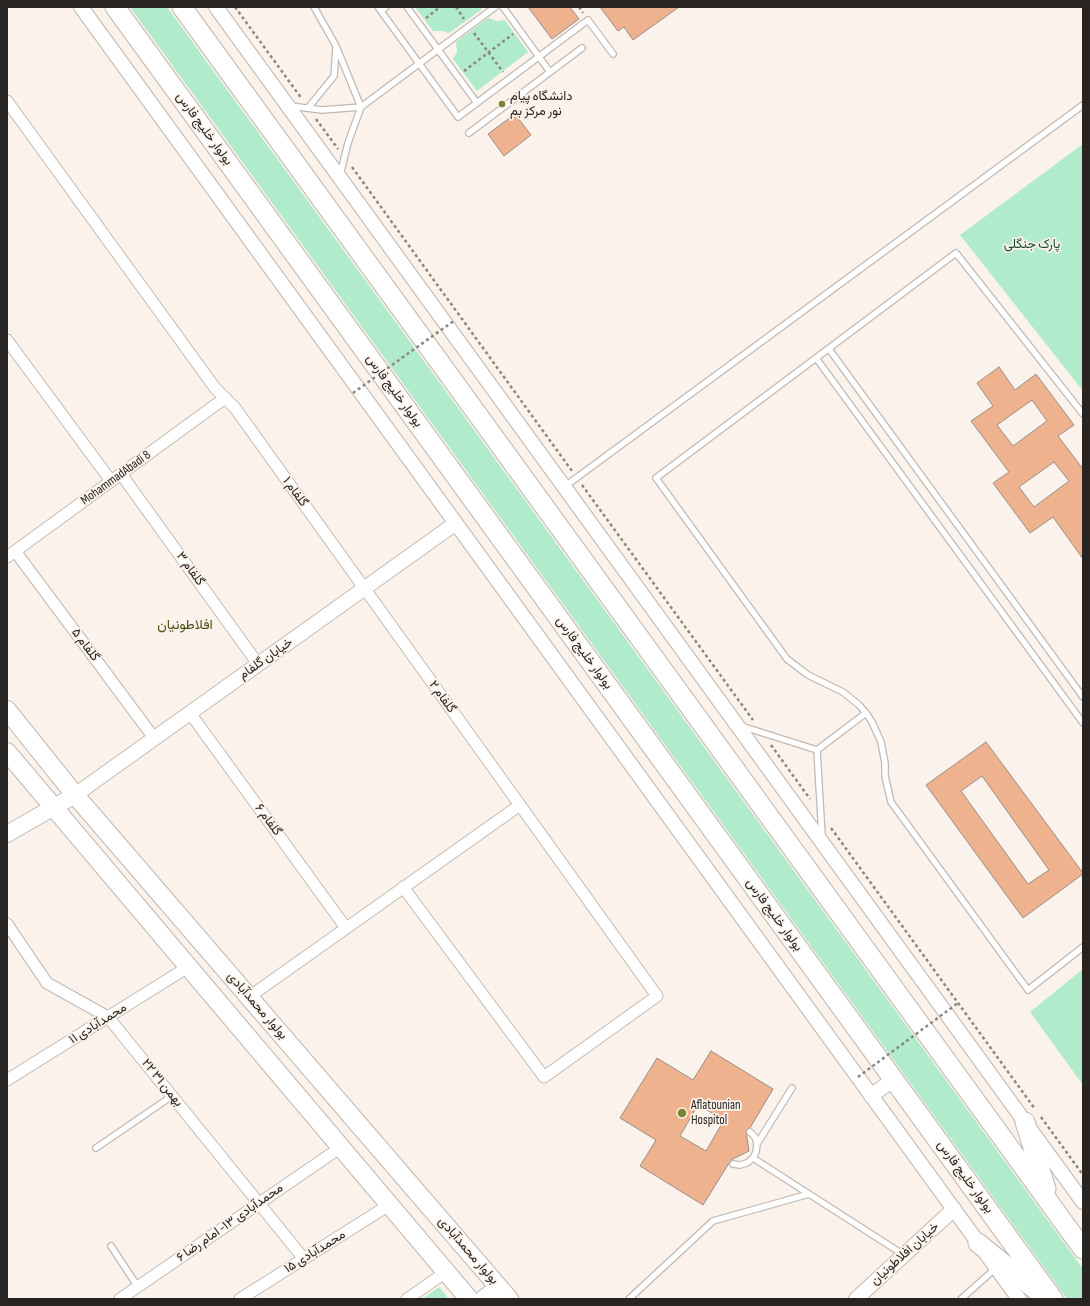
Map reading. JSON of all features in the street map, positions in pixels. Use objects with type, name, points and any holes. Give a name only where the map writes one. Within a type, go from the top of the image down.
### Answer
[{"type":"highway","name":"بولوار خلیج فارس","points":[[115,7],[1053,1299]]},
{"type":"highway","points":[[182,7],[1083,1249]]},
{"type":"highway","points":[[1025,1122],[1050,1204]]},
{"type":"highway","points":[[978,1243],[1046,1299]]},
{"type":"main road","name":"بولوار محمدآبادی","points":[[7,710],[75,795],[504,1293]]},
{"type":"main road","name":"بولوار محمدآبادی","points":[[7,752],[469,1299]]},
{"type":"main road","points":[[7,834],[75,795]]},
{"type":"main road","points":[[484,1299],[504,1293]]},
{"type":"street","points":[[81,7],[1019,1299]]},
{"type":"street","points":[[216,7],[1083,1202]]},
{"type":"street","name":"گلفام ۱","points":[[7,101],[215,388],[235,408],[364,589]]},
{"type":"street","points":[[7,340],[111,481]]},
{"type":"street","name":"MohammadAbadi 8","points":[[11,554],[225,398]]},
{"type":"street","name":"گلفام ۳","points":[[121,474],[258,664]]},
{"type":"street","name":"خیابان گلفام","points":[[75,795],[456,523]]},
{"type":"street","name":"گلفام ۵","points":[[11,554],[154,738]]},
{"type":"street","name":"گلفام ۲","points":[[364,589],[657,996],[544,1078],[404,887]]},
{"type":"street","name":"گلفام ۶","points":[[190,713],[346,928]]},
{"type":"street","points":[[249,997],[520,805]]},
{"type":"street","name":"۲۲ بهمن ۳۱","points":[[7,924],[47,983],[108,1017],[304,1259]]},
{"type":"street","name":"محمدآبادی ۱۱","points":[[7,1080],[188,967]]},
{"type":"street","points":[[871,1096],[894,1079]]},
{"type":"street","name":"محمدآبادی ۱۳- امام رضا ۶","points":[[120,1299],[340,1147]]},
{"type":"street","name":"محمدآبادی ۱۵","points":[[240,1299],[389,1205]]},
{"type":"street","name":"خیابان افلاطونیان","points":[[856,1299],[954,1209]]},
{"type":"street","points":[[407,1299],[446,1272]]},
{"type":"lane","points":[[314,7],[336,46],[362,107]]},
{"type":"lane","points":[[386,7],[379,9],[458,117],[588,20],[613,54]]},
{"type":"lane","points":[[407,7],[477,103]]},
{"type":"lane","points":[[339,177],[348,143],[362,107],[495,7]]},
{"type":"lane","points":[[503,7],[550,72]]},
{"type":"lane","points":[[308,108],[334,76],[336,46]]},
{"type":"lane","points":[[469,133],[582,48]]},
{"type":"lane","points":[[564,487],[1083,105]]},
{"type":"lane","points":[[287,106],[322,110],[362,107]]},
{"type":"lane","points":[[1083,414],[956,253],[656,478],[787,659],[808,676],[843,692],[866,713],[881,742],[885,763],[885,776],[891,802],[1028,990],[1083,948]]},
{"type":"lane","points":[[829,349],[1083,697]]},
{"type":"lane","points":[[816,358],[1083,723]]},
{"type":"lane","points":[[817,750],[866,713]]},
{"type":"lane","points":[[736,724],[817,750]]},
{"type":"lane","points":[[817,750],[823,843]]},
{"type":"lane","points":[[733,1164],[740,1165],[752,1158],[756,1152],[757,1144],[792,1088]]},
{"type":"lane","points":[[96,1148],[172,1096]]},
{"type":"lane","points":[[750,1132],[757,1144]]},
{"type":"lane","points":[[752,1158],[904,1255]]},
{"type":"lane","points":[[629,1299],[713,1221],[809,1194]]},
{"type":"lane","points":[[111,1246],[138,1287]]},
{"type":"lane","points":[[961,1299],[996,1268]]},
{"type":"path","points":[[235,7],[1083,1175]]},
{"type":"path","points":[[419,23],[440,7]]},
{"type":"path","points":[[456,7],[508,79]]},
{"type":"path","points":[[457,76],[519,30]]},
{"type":"path","points":[[353,393],[455,320]]},
{"type":"path","points":[[858,1077],[958,1003]]},
{"type":"green space","points":[[130,7],[167,7],[1083,1269],[1083,1299],[1067,1299]]},
{"type":"green space","points":[[415,7],[481,7],[481,10],[449,33],[443,31],[433,31]]},
{"type":"green space","points":[[488,18],[497,21],[505,20],[528,52],[477,91],[453,59],[457,52],[456,42]]},
{"type":"green space","name":"پارک جنگلی","points":[[1083,144],[1083,391],[960,235]]},
{"type":"green space","points":[[1083,969],[1083,1085],[1030,1012]]},
{"type":"green space","points":[[439,1287],[449,1299],[422,1299]]},
{"type":"building","points":[[528,7],[570,7],[579,19],[552,39]]},
{"type":"building","points":[[600,7],[679,7],[633,40],[624,27],[618,31]]},
{"type":"building","points":[[515,114],[531,135],[504,156],[488,134]]},
{"type":"building","points":[[999,367],[1015,390],[1036,374],[1074,425],[1058,436],[1083,469],[1083,559],[1053,517],[1030,533],[993,483],[1009,472],[971,421],[993,406],[977,383]],"holes":[[[1032,400],[1047,421],[1013,446],[997,425]],[[1054,462],[1069,481],[1034,507],[1019,487]]]},
{"type":"building","points":[[986,742],[1083,874],[1023,918],[926,785]],"holes":[[[982,776],[1049,870],[1028,884],[961,791]]]},
{"type":"building","points":[[711,1051],[773,1089],[750,1128],[746,1131],[749,1151],[731,1160],[703,1205],[640,1166],[656,1140],[620,1118],[657,1058],[693,1080]],"holes":[[[698,1105],[724,1120],[706,1151],[680,1136]]]},
{"type":"place","name":"دانشگاه پیام نور مرکز بم","points":[[502,104]]},
{"type":"place","name":"Aflatounian Hospitol","points":[[682,1113]]},
{"type":"district","name":"افلاطونیان","points":[[185,625]]}]
